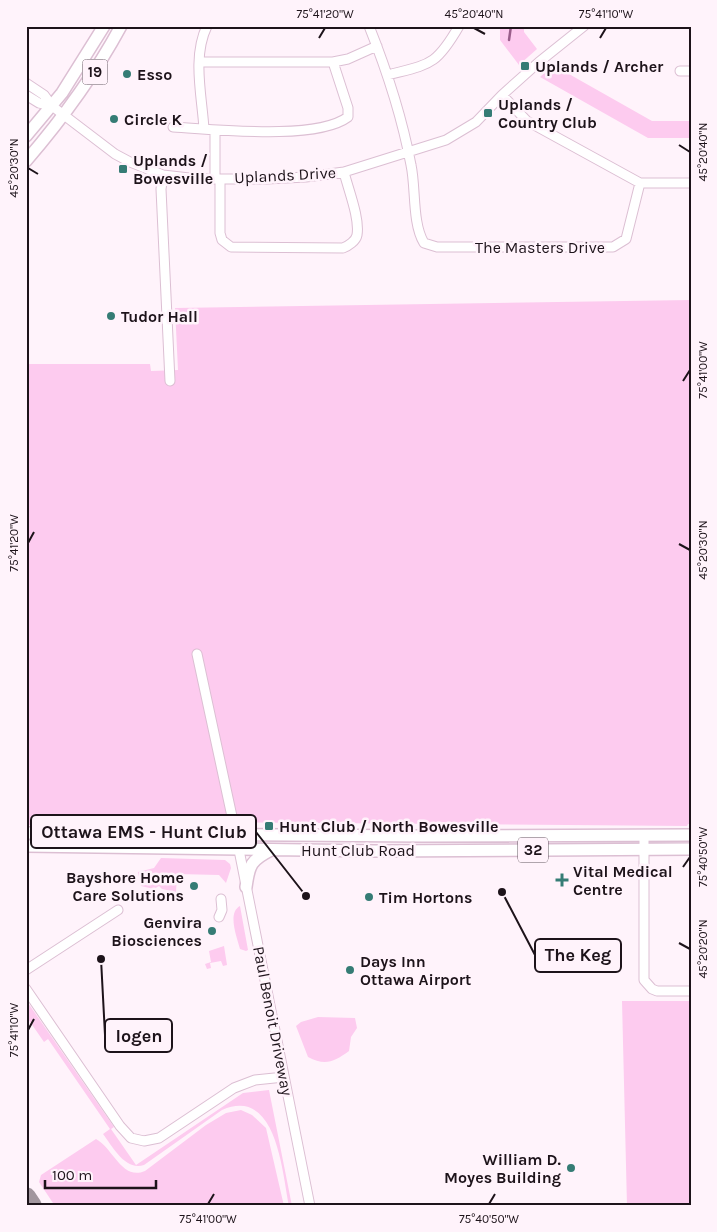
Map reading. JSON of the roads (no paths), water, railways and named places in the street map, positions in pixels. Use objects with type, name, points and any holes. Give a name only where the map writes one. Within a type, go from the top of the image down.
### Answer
[{"type":"main road","name":"19","points":[[26,136],[62,93],[104,26]]},
{"type":"main road","name":"19","points":[[26,162],[65,115],[92,76],[121,26]]},
{"type":"main road","name":"Hunt Club Road","points":[[26,833],[691,835]]},
{"type":"main road","name":"Hunt Club Road","points":[[26,846],[375,851],[691,849]]},
{"type":"main road","points":[[246,887],[248,872],[254,860],[271,849]]},
{"type":"street","points":[[204,129],[199,62],[200,49],[207,26]]},
{"type":"street","points":[[369,26],[388,75],[409,152]]},
{"type":"street","points":[[388,75],[426,65],[433,61],[447,46],[458,26]]},
{"type":"street","name":"Uplands Drive","points":[[52,106],[116,154],[130,162],[163,175],[198,179],[267,179],[344,172],[446,140],[476,122],[502,95],[578,28]]},
{"type":"street","points":[[199,62],[334,62],[348,59],[377,46]]},
{"type":"street","points":[[173,127],[215,131],[292,131],[341,122],[348,117],[348,108],[334,62]]},
{"type":"street","points":[[680,71],[691,71]]},
{"type":"street","points":[[26,83],[44,95],[52,106]]},
{"type":"street","points":[[26,95],[52,106]]},
{"type":"street","points":[[502,95],[527,121],[640,183],[691,183]]},
{"type":"street","points":[[215,131],[220,233],[222,240],[231,247],[343,248],[351,244],[357,236],[356,221],[344,172]]},
{"type":"street","name":"The Masters Drive","points":[[409,152],[415,181],[419,234],[424,243],[437,247],[613,246],[626,239],[640,183]]},
{"type":"street","points":[[163,175],[170,382]]},
{"type":"street","name":"Paul Benoit Driveway","points":[[197,654],[236,835],[310,1206]]},
{"type":"street","points":[[644,836],[644,980],[652,989],[657,991],[691,991]]},
{"type":"street","points":[[219,916],[223,903]]},
{"type":"street","points":[[26,970],[118,910]]},
{"type":"street","points":[[26,989],[120,1126],[131,1138],[144,1141],[159,1138],[234,1088],[254,1080],[284,1077]]},
{"type":"waterway","points":[[509,40],[511,26]]},
{"type":"place","name":"Uplands / Archer","points":[[525,66]]},
{"type":"place","name":"Esso","points":[[127,74]]},
{"type":"place","name":"Uplands / Country Club","points":[[488,113]]},
{"type":"place","name":"Circle K","points":[[114,119]]},
{"type":"place","name":"Uplands / Bowesville","points":[[123,169]]},
{"type":"place","name":"Tudor Hall","points":[[111,316]]},
{"type":"place","name":"Hunt Club / North Bowesville","points":[[269,826]]},
{"type":"place","name":"Vital Medical Centre","points":[[562,880]]},
{"type":"place","name":"Bayshore Home Care Solutions","points":[[194,886]]},
{"type":"place","name":"The Keg","points":[[502,892]]},
{"type":"place","name":"Ottawa EMS - Hunt Club","points":[[306,896]]},
{"type":"place","name":"Tim Hortons","points":[[369,897]]},
{"type":"place","name":"Genvira Biosciences","points":[[212,931]]},
{"type":"place","name":"Iogen","points":[[101,959]]},
{"type":"place","name":"Days Inn Ottawa Airport","points":[[350,970]]},
{"type":"place","name":"William D. Moyes Building","points":[[571,1168]]}]
